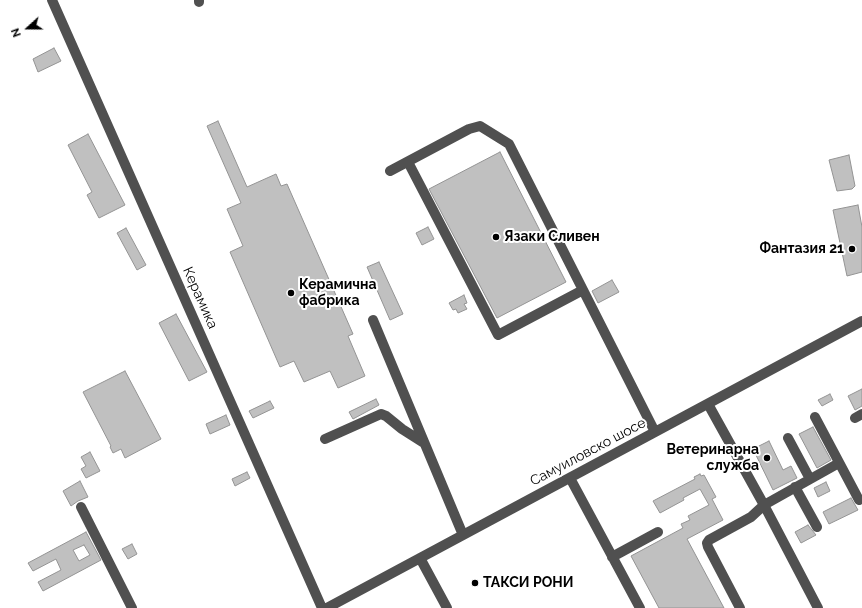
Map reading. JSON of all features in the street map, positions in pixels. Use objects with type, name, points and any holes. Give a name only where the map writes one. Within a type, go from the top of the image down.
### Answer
[{"type":"street","name":"Керамика","points":[[52,0],[322,608]]},
{"type":"street","points":[[390,171],[469,129],[480,126],[510,144],[655,432]]},
{"type":"street","points":[[408,162],[498,335],[583,290]]},
{"type":"street","points":[[373,320],[463,535]]},
{"type":"street","name":"Самуиловско шосе","points":[[327,608],[862,321]]},
{"type":"street","points":[[708,404],[764,505],[818,608]]},
{"type":"street","points":[[325,439],[382,414],[424,443]]},
{"type":"street","points":[[815,417],[859,500]]},
{"type":"street","points":[[788,438],[810,479]]},
{"type":"street","points":[[740,608],[707,543],[709,540],[751,517],[764,505],[839,463]]},
{"type":"street","points":[[570,478],[640,608]]},
{"type":"street","points":[[795,487],[817,527]]},
{"type":"street","points":[[81,507],[132,608]]},
{"type":"street","points":[[612,556],[658,532]]},
{"type":"street","points":[[420,558],[447,608]]},
{"type":"building","points":[[54,48],[61,61],[38,72],[33,59]]},
{"type":"building","name":"Керамична фабрика","points":[[218,121],[247,187],[276,174],[281,186],[287,184],[353,334],[348,336],[365,376],[338,388],[330,371],[304,382],[294,361],[280,367],[230,252],[243,246],[227,209],[241,203],[207,126]]},
{"type":"building","points":[[88,134],[125,205],[99,218],[87,195],[92,192],[68,145]]},
{"type":"building","name":"Язаки Сливен","points":[[500,152],[566,282],[497,318],[429,189]]},
{"type":"building","points":[[849,155],[855,186],[852,189],[837,191],[829,160]]},
{"type":"building","name":"Фантазия 21","points":[[858,205],[862,227],[862,272],[847,276],[833,210]]},
{"type":"building","points":[[428,227],[434,239],[422,245],[416,233]]},
{"type":"building","points":[[126,228],[146,265],[137,270],[117,233]]},
{"type":"building","points":[[379,262],[403,314],[390,320],[367,267]]},
{"type":"building","points":[[612,280],[619,292],[598,303],[592,291]]},
{"type":"building","points":[[464,295],[467,303],[464,304],[467,309],[458,313],[456,309],[453,310],[449,303]]},
{"type":"building","points":[[176,314],[207,372],[189,381],[159,323]]},
{"type":"building","points":[[125,371],[161,439],[125,458],[121,449],[113,453],[110,447],[111,446],[83,392]]},
{"type":"building","points":[[862,389],[862,406],[855,410],[848,396]]},
{"type":"building","points":[[830,394],[833,400],[822,406],[818,400]]},
{"type":"building","points":[[376,399],[379,405],[353,419],[349,412]]},
{"type":"building","points":[[270,401],[274,408],[253,418],[249,411]]},
{"type":"building","points":[[226,415],[230,425],[210,434],[206,424]]},
{"type":"building","points":[[813,427],[831,460],[817,468],[799,434]]},
{"type":"building","name":"Ветеринарна служба","points":[[769,441],[783,470],[791,466],[797,478],[773,490],[753,449]]},
{"type":"building","points":[[90,452],[100,471],[86,478],[81,469],[86,466],[81,457]]},
{"type":"building","points":[[247,472],[250,478],[235,486],[232,479]]},
{"type":"building","points":[[700,474],[701,476],[704,475],[716,497],[712,499],[723,520],[687,539],[724,608],[659,608],[631,556],[683,528],[681,524],[690,520],[688,516],[709,505],[700,489],[683,498],[684,500],[660,513],[653,501],[695,479],[694,477]]},
{"type":"building","points":[[80,481],[88,497],[71,506],[63,491]]},
{"type":"building","points":[[826,482],[830,491],[818,497],[814,488]]},
{"type":"building","points":[[851,498],[858,510],[829,524],[823,512]]},
{"type":"building","points":[[808,525],[816,535],[801,543],[795,532]]},
{"type":"building","points":[[86,532],[101,560],[43,591],[38,582],[61,570],[56,559],[33,571],[28,563]],"holes":[[[84,545],[90,555],[79,561],[73,550]]]},
{"type":"building","points":[[132,544],[137,554],[128,559],[122,549]]},
{"type":"place","name":"Язаки Сливен","points":[[496,237]]},
{"type":"place","name":"Фантазия 21","points":[[852,249]]},
{"type":"place","name":"Керамична фабрика","points":[[291,293]]},
{"type":"place","name":"Ветеринарна служба","points":[[767,458]]},
{"type":"place","name":"ТАКСИ РОНИ","points":[[475,583]]}]
